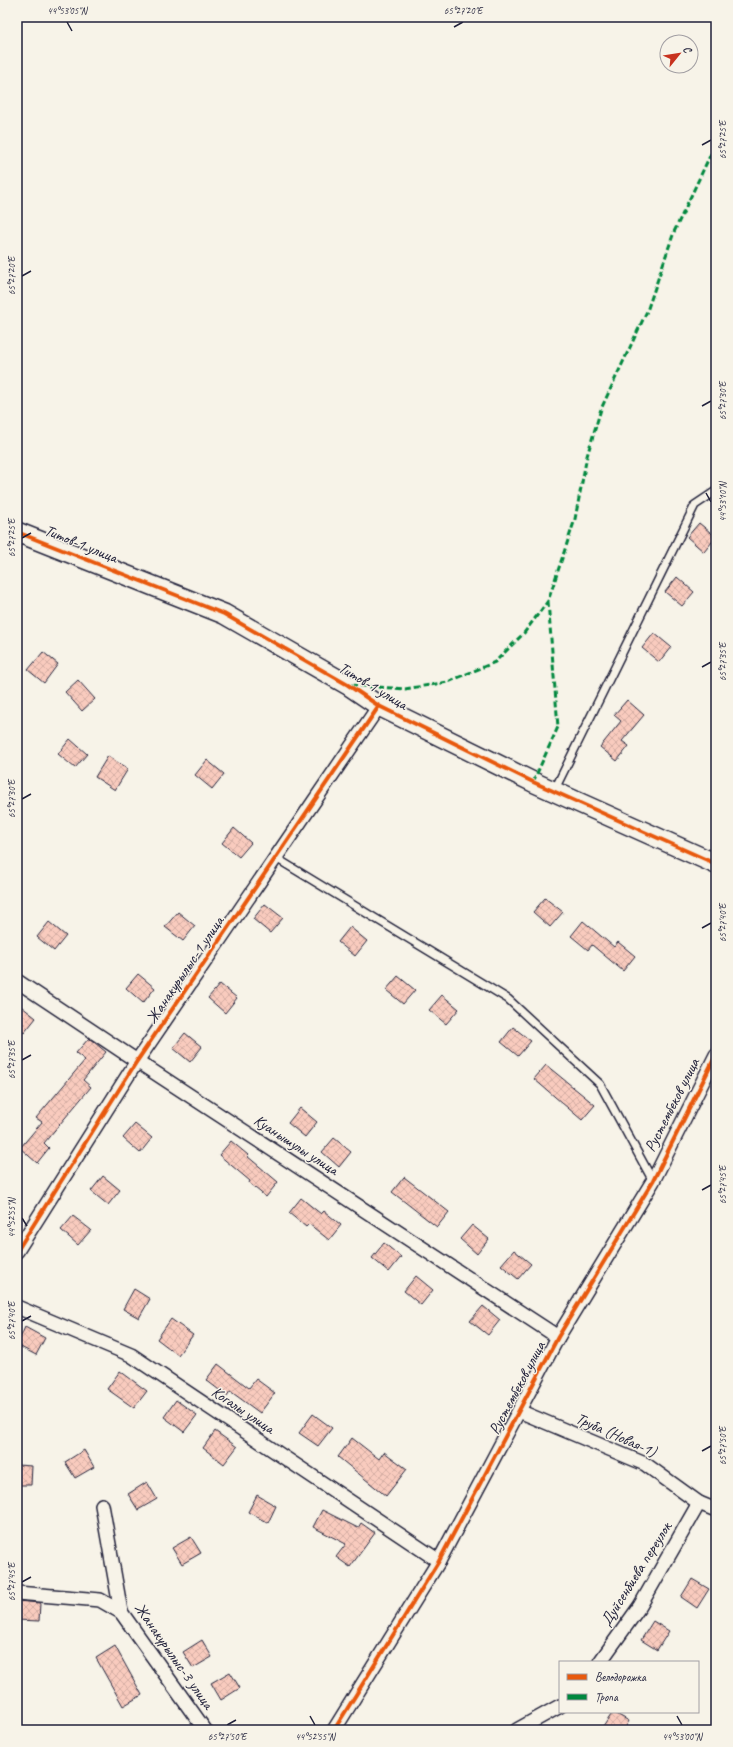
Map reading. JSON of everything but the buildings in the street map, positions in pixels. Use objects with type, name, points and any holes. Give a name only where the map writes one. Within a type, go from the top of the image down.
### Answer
[{"type":"street","name":"Титов-1 улица","points":[[17,532],[224,614],[348,685],[379,706],[554,791],[716,864]]},
{"type":"street","name":"Жанакурылыс-1 улица","points":[[17,1251],[137,1061],[379,706]]},
{"type":"street","name":"Куанышулы улица","points":[[17,980],[137,1061],[558,1337]]},
{"type":"street","name":"Рустембеков улица","points":[[334,1730],[439,1561],[558,1337],[653,1181],[716,1055]]},
{"type":"street","name":"Когалы улица","points":[[17,1307],[131,1355],[439,1561]]},
{"type":"street","name":"Труба (Новая-1)","points":[[519,1411],[645,1464],[699,1503],[716,1510]]},
{"type":"street","name":"Дуйсенбиева переулок","points":[[601,1661],[640,1606],[699,1503]]},
{"type":"street","name":"Жанакурылыс-3 улица","points":[[102,1505],[120,1612],[205,1730]]},
{"type":"street","points":[[17,1593],[100,1600],[120,1612]]},
{"type":"street","points":[[517,1730],[559,1707]]},
{"type":"lane","points":[[554,791],[695,505],[716,490]]},
{"type":"lane","points":[[276,858],[508,999],[600,1084],[653,1181]]},
{"type":"marked path","points":[[351,685],[405,689],[448,682],[495,662],[524,633],[548,601],[575,519],[587,456],[601,409],[647,311],[674,232],[716,143]]},
{"type":"marked path","points":[[533,782],[558,727],[548,601]]},
{"type":"cycle path","points":[[17,532],[224,614],[348,685],[379,706],[533,782],[716,864]]},
{"type":"cycle path","points":[[17,1251],[137,1061],[379,706]]},
{"type":"cycle path","points":[[334,1730],[439,1561],[558,1337],[653,1181],[716,1055]]}]
